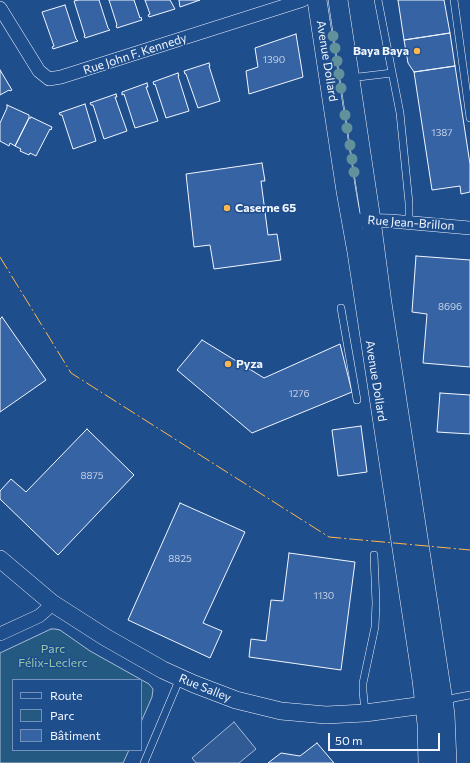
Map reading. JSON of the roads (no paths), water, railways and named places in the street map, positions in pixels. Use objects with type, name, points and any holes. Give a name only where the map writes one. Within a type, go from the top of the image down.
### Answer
[{"type":"main road","name":"Avenue Dollard","points":[[318,0],[351,220],[444,702],[447,728],[447,763]]},
{"type":"main road","name":"Avenue Dollard","points":[[338,0],[382,303],[425,705],[428,763]]},
{"type":"street","name":"Rue John F. Kennedy","points":[[0,8],[39,71],[49,79],[61,78],[303,0]]},
{"type":"street","name":"Rue Jean-Brillon","points":[[351,220],[371,220],[470,228]]},
{"type":"street","name":"Rue Salley","points":[[0,559],[52,603],[111,641],[163,670],[236,700],[281,711],[326,714],[365,712],[444,702]]},
{"type":"street","points":[[0,634],[39,616],[52,603]]},
{"type":"lane","points":[[378,0],[400,113],[409,203],[409,223]]},
{"type":"lane","points":[[454,0],[470,118]]},
{"type":"lane","points":[[350,78],[392,73]]},
{"type":"lane","points":[[341,308],[357,400]]},
{"type":"lane","points":[[365,712],[362,691],[375,627],[376,603],[374,555]]},
{"type":"lane","points":[[144,763],[180,678]]},
{"type":"lane","points":[[444,702],[454,698],[470,695]]},
{"type":"place","name":"Baya Baya","points":[[417,51]]},
{"type":"place","name":"Caserne 65","points":[[227,208]]},
{"type":"place","name":"Pyza","points":[[228,364]]},
{"type":"park label","name":"Parc Félix-Leclerc","points":[[53,656]]}]
